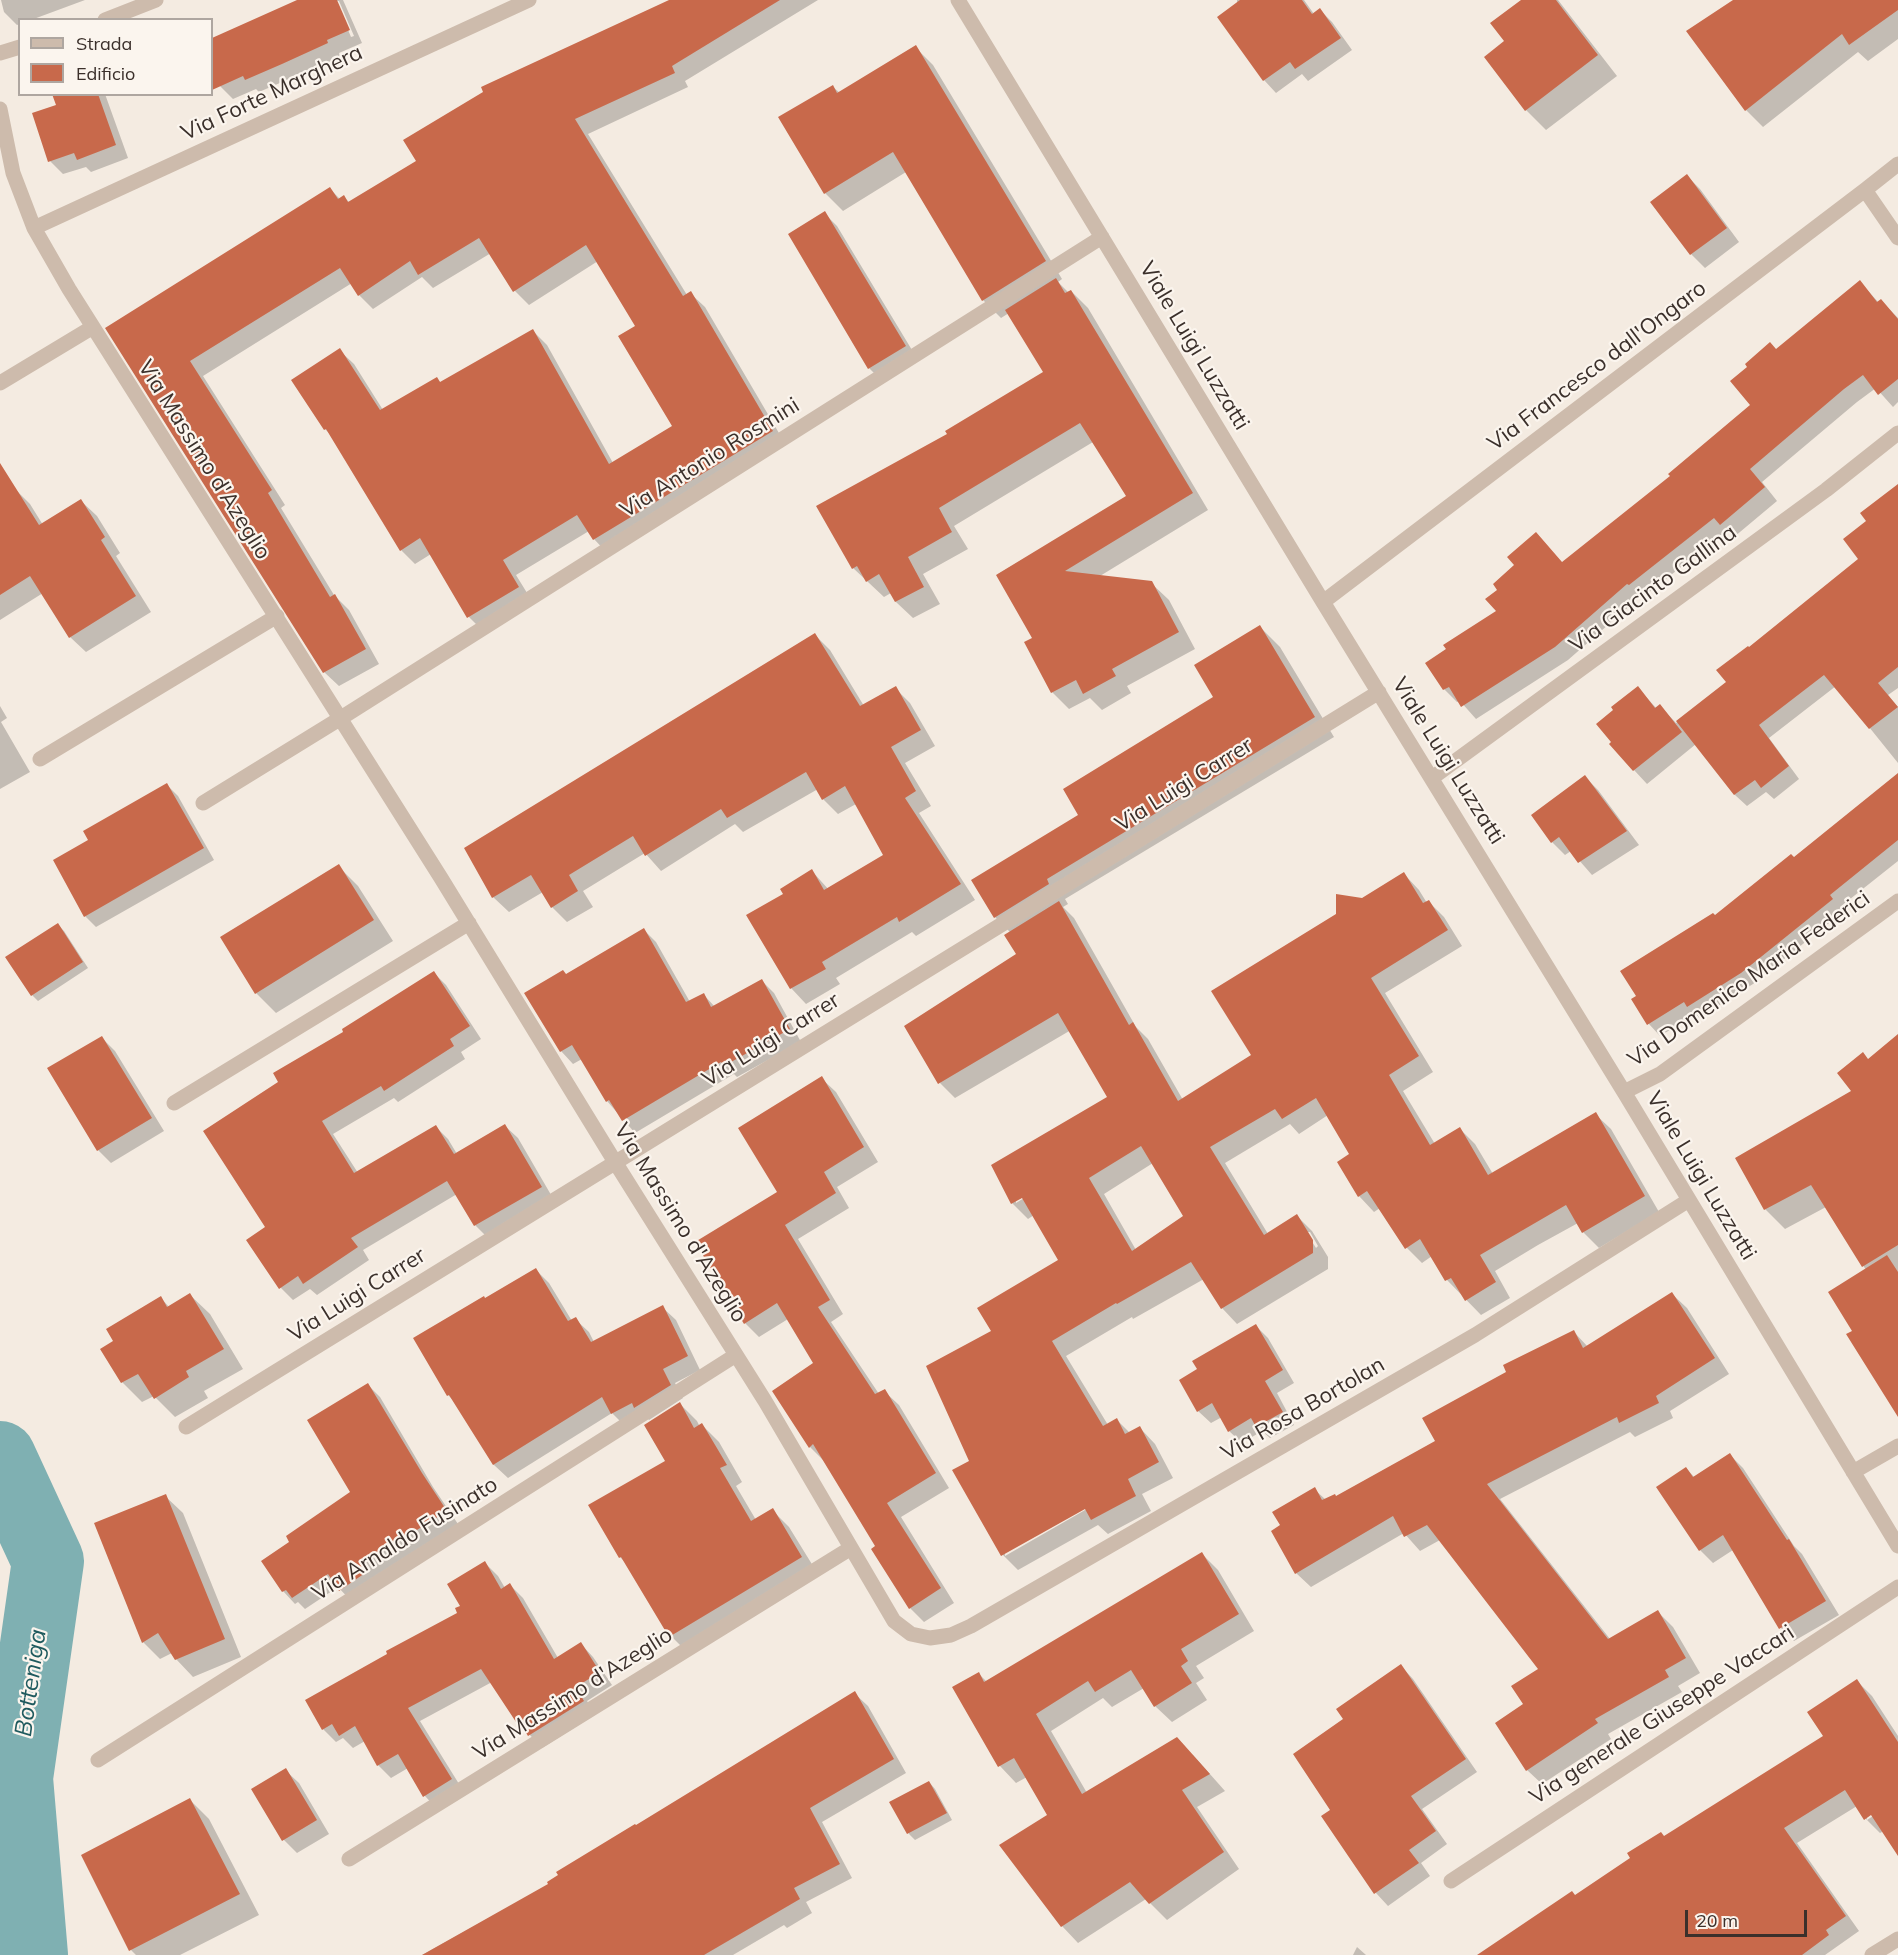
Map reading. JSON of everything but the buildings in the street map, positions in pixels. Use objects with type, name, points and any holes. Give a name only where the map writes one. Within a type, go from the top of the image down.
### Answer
[{"type":"street","points":[[110,18],[156,0]]},
{"type":"street","name":"Via Forte Marghera","points":[[34,228],[529,0]]},
{"type":"street","name":"Viale Luigi Luzzatti","points":[[957,0],[1624,1092],[1898,1546]]},
{"type":"street","points":[[0,53],[18,48]]},
{"type":"street","name":"Via Massimo d'Azeglio","points":[[0,109],[13,173],[34,228],[69,289],[469,923],[736,1355],[894,1621],[911,1634],[930,1638]]},
{"type":"street","name":"Via Francesco dall'Ongaro","points":[[1323,602],[1898,164]]},
{"type":"street","points":[[1865,190],[1898,238]]},
{"type":"street","name":"Via Antonio Rosmini","points":[[341,718],[1102,237]]},
{"type":"street","points":[[0,383],[93,327]]},
{"type":"street","name":"Via Giacinto Gallina","points":[[1432,778],[1826,490],[1898,433]]},
{"type":"street","points":[[40,759],[277,616]]},
{"type":"street","name":"Via Luigi Carrer","points":[[186,1427],[1379,692]]},
{"type":"street","points":[[203,803],[341,718]]},
{"type":"street","name":"Via Domenico Maria Federici","points":[[1624,1092],[1660,1074],[1898,901]]},
{"type":"street","points":[[174,1103],[469,923]]},
{"type":"street","name":"Via Rosa Bortolan","points":[[930,1638],[951,1635],[971,1626],[1475,1335],[1689,1200]]},
{"type":"street","name":"Via Arnaldo Fusinato","points":[[98,1760],[736,1355]]},
{"type":"street","points":[[1853,1472],[1898,1446]]},
{"type":"street","name":"Via Massimo d'Azeglio","points":[[349,1859],[851,1548]]},
{"type":"street","name":"Via generale Giuseppe Vaccari","points":[[1451,1881],[1898,1587]]},
{"type":"street","points":[[1872,1955],[1898,1939]]},
{"type":"water","points":[[0,1421],[30,1521],[0,1493]]},
{"type":"waterway","name":"Botteniga","points":[[0,1457],[48,1561],[17,1778],[32,1955]]}]
